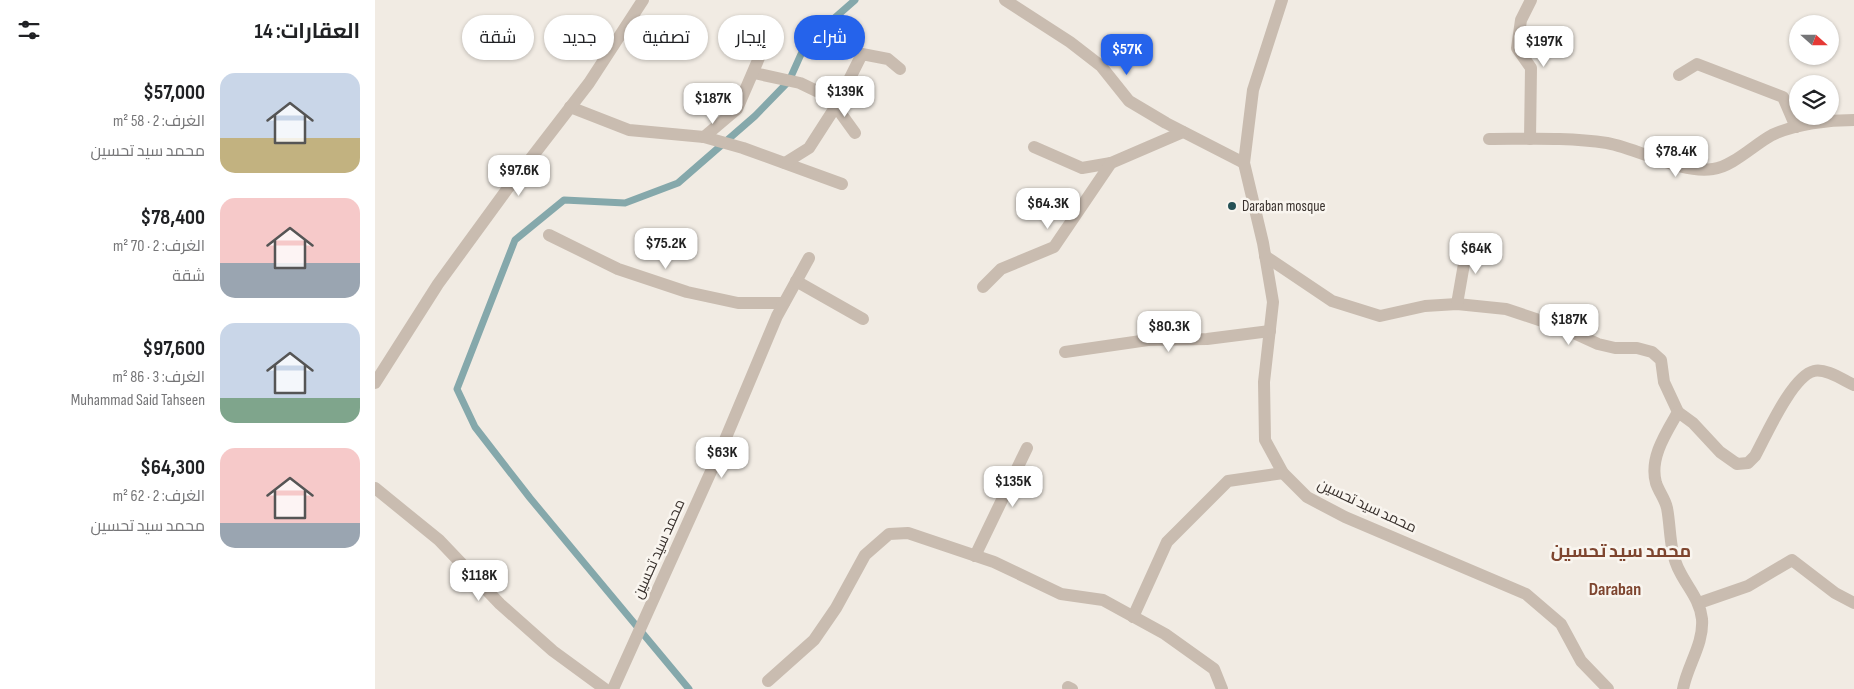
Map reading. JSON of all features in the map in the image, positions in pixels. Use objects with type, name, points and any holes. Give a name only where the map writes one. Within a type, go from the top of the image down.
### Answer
[{"type":"street","points":[[375,383],[438,284],[508,188],[589,83],[643,0]]},
{"type":"street","points":[[1005,0],[1070,42],[1101,66],[1129,101],[1183,132],[1244,163]]},
{"type":"street","name":"محمد سید تحسین","points":[[1282,0],[1253,90],[1244,163],[1265,256],[1273,302],[1264,382],[1265,440],[1283,473],[1307,497],[1345,516],[1526,594],[1561,624],[1581,661],[1609,689]]},
{"type":"street","points":[[1530,139],[1531,68],[1517,48],[1521,20],[1531,0]]},
{"type":"street","points":[[785,163],[809,148],[836,106],[862,54],[888,59],[900,69]]},
{"type":"street","points":[[704,137],[737,109],[758,60]]},
{"type":"street","points":[[1679,75],[1697,64],[1783,96],[1796,128]]},
{"type":"street","points":[[753,72],[800,83],[829,97],[855,133]]},
{"type":"street","points":[[570,107],[629,130],[704,137],[743,148],[843,184]]},
{"type":"street","points":[[1489,139],[1555,138],[1608,143],[1697,170],[1716,169],[1739,157],[1773,134],[1809,124],[1854,120]]},
{"type":"street","points":[[1034,147],[1082,168],[1111,163],[1183,132]]},
{"type":"street","points":[[983,287],[1001,269],[1054,247],[1111,163]]},
{"type":"street","points":[[549,235],[618,269],[687,292],[737,303],[785,303]]},
{"type":"street","points":[[1457,304],[1468,241]]},
{"type":"street","points":[[1265,256],[1332,301],[1380,316],[1425,306],[1457,304],[1507,309],[1563,328],[1598,344],[1615,348],[1637,348],[1652,352],[1661,360],[1665,382],[1678,412],[1693,423],[1721,452],[1737,464],[1748,463],[1755,456],[1786,398],[1801,378],[1814,370],[1826,372],[1854,384]]},
{"type":"street","name":"محمد سید تحسین","points":[[613,689],[785,303],[809,258]]},
{"type":"street","points":[[796,282],[863,319]]},
{"type":"street","points":[[1065,352],[1148,340],[1207,339],[1270,331]]},
{"type":"street","points":[[1678,412],[1660,445],[1655,467],[1656,484],[1667,506],[1671,542],[1679,570],[1699,603],[1702,622],[1696,654],[1683,689]]},
{"type":"street","points":[[975,556],[1027,448]]},
{"type":"street","points":[[1133,617],[1167,542],[1228,481],[1283,473]]},
{"type":"street","points":[[375,488],[439,540],[500,604],[553,651],[605,689]]},
{"type":"street","points":[[768,681],[814,640],[836,608],[865,556],[889,534],[908,534],[994,562],[1061,594],[1103,600],[1165,634],[1214,669],[1222,689]]},
{"type":"street","points":[[1699,603],[1748,586],[1792,560],[1835,593],[1854,603]]},
{"type":"waterway","points":[[689,689],[530,498],[475,427],[457,389],[515,240],[564,200],[625,203],[678,183],[755,116],[789,81],[806,43],[855,0]]},
{"type":"place","name":"Daraban mosque","points":[[1232,206]]},
{"type":"district","name":"محمد سید تحسین","points":[[1621,551]]},
{"type":"district","name":"Daraban","points":[[1615,589]]}]
